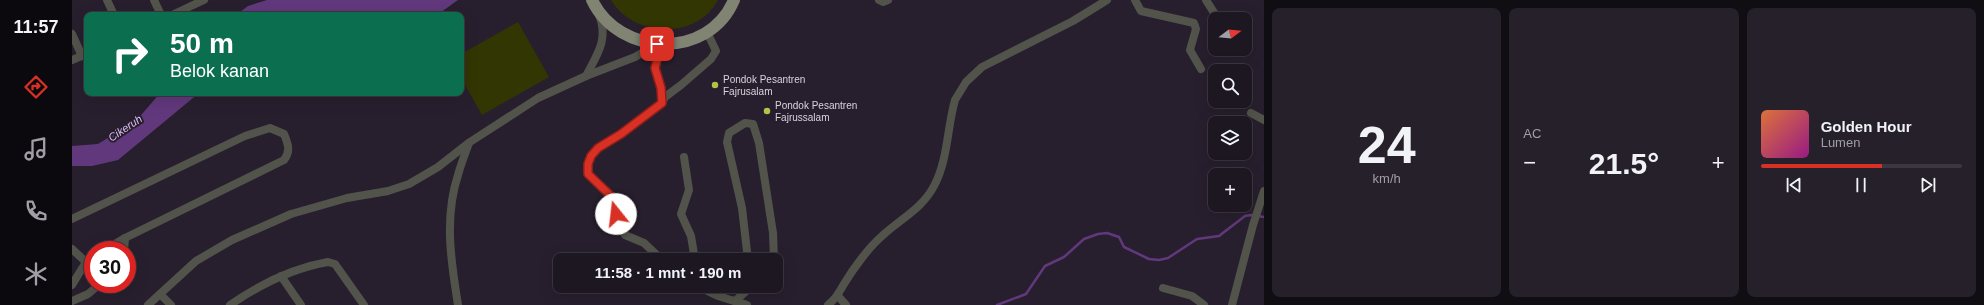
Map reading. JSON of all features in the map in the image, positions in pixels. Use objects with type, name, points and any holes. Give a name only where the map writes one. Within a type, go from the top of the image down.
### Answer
[{"type":"main road","points":[[594,5],[616,29],[640,41],[659,44],[682,42],[707,32],[722,19],[734,0]]},
{"type":"street","points":[[107,0],[113,12]]},
{"type":"street","points":[[154,0],[160,12]]},
{"type":"street","points":[[178,12],[203,0]]},
{"type":"street","points":[[828,305],[838,296],[844,284],[882,236],[918,208],[935,185],[942,166],[955,100],[973,74],[993,61],[1073,21],[1107,0]]},
{"type":"street","points":[[1135,0],[1141,11],[1194,23],[1196,29],[1190,50],[1200,69]]},
{"type":"street","points":[[1206,0],[1214,12]]},
{"type":"street","points":[[586,76],[597,55],[604,35],[602,24],[594,5]]},
{"type":"street","points":[[655,253],[644,243],[625,235],[621,231],[617,224],[614,203],[611,196],[588,174],[588,164],[591,156],[598,148],[621,134],[662,103],[665,96],[681,85],[711,59],[716,51],[707,32]]},
{"type":"street","points":[[72,34],[84,53]]},
{"type":"street","points":[[659,44],[655,68],[661,88],[662,103]]},
{"type":"street","points":[[148,305],[196,261],[232,240],[291,214],[325,203],[398,189],[438,167],[470,142],[538,98],[586,76],[635,57],[659,44]]},
{"type":"street","points":[[72,60],[84,55]]},
{"type":"street","points":[[1251,113],[1264,120]]},
{"type":"street","points":[[747,253],[742,208],[727,142],[729,133],[745,123],[752,124],[759,143],[773,233],[774,253]]},
{"type":"street","points":[[72,219],[245,136],[270,128],[284,134],[288,146],[287,156],[284,160],[120,241]]},
{"type":"street","points":[[458,305],[450,234],[452,204],[457,176],[470,142]]},
{"type":"street","points":[[684,157],[689,190],[681,214],[691,236],[694,253]]},
{"type":"street","points":[[1232,305],[1253,225],[1263,195]]},
{"type":"street","points":[[72,249],[84,256]]},
{"type":"street","points":[[235,304],[258,287],[281,276],[328,262],[336,264],[364,305]]},
{"type":"street","points":[[72,285],[84,268]]},
{"type":"street","points":[[281,276],[301,305]]},
{"type":"street","points":[[1163,288],[1192,296],[1204,305]]},
{"type":"street","points":[[72,301],[89,293]]},
{"type":"street","points":[[711,293],[716,296],[747,305]]},
{"type":"street","points":[[735,301],[744,293]]},
{"type":"street","points":[[160,294],[171,305]]},
{"type":"street","points":[[838,296],[846,305]]},
{"type":"green space","points":[[611,0],[718,0],[708,13],[695,22],[680,28],[664,29],[649,27],[634,21],[621,12]]},
{"type":"green space","points":[[518,22],[549,77],[482,115],[464,83],[464,52]]},
{"type":"water","points":[[267,0],[458,0],[441,12],[240,12],[248,6]]},
{"type":"water","name":"Cikeruh","points":[[157,96],[195,96],[118,160],[92,166],[72,166],[72,146],[98,144],[137,120]]},
{"type":"waterway","points":[[997,305],[1026,294],[1045,266],[1064,257],[1084,239],[1098,234],[1107,233],[1119,237],[1124,247],[1149,259],[1159,260],[1168,258],[1197,239],[1219,236],[1245,216],[1251,215],[1264,217]]},
{"type":"place","name":"Pondok Pesantren Fajrusalam","points":[[715,85]]},
{"type":"place","name":"Pondok Pesantren Fajrussalam","points":[[767,111]]},
{"type":"route","points":[[616,214],[611,196],[588,174],[588,164],[591,156],[598,148],[621,134],[662,103],[661,88],[655,68],[661,45],[657,44]]}]
